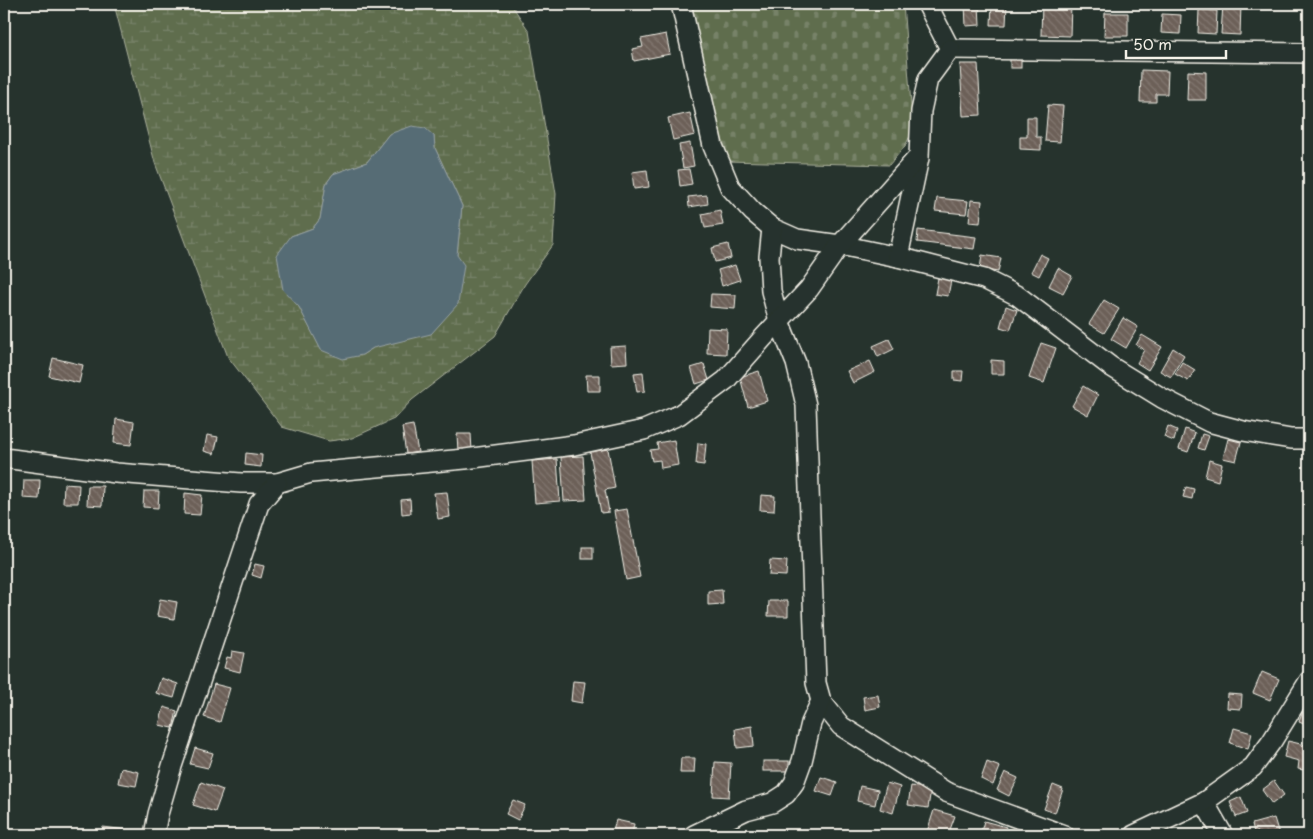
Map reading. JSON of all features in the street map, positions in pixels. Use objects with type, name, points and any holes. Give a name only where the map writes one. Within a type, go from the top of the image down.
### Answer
[{"type":"street","points":[[681,4],[713,146],[730,187],[753,212],[772,228],[797,239],[840,245],[898,257],[984,279],[1018,296],[1110,366],[1162,398],[1209,422],[1243,431],[1292,439],[1309,439]]},
{"type":"street","points":[[927,4],[950,49]]},
{"type":"street","points":[[950,49],[1309,53]]},
{"type":"street","points":[[898,257],[919,156],[921,111],[928,79],[950,49]]},
{"type":"street","points":[[4,458],[116,473],[241,483],[277,483],[311,473],[574,445],[644,430],[679,415],[726,380],[809,289],[840,245],[919,156]]},
{"type":"street","points":[[772,228],[769,257],[771,282],[779,322],[796,364],[806,405],[816,683],[821,700],[841,726],[946,792],[1064,835]]},
{"type":"street","points":[[154,835],[172,766],[259,504],[277,483]]},
{"type":"street","points":[[1134,835],[1204,802],[1253,767],[1272,741],[1309,681]]},
{"type":"street","points":[[694,835],[746,810],[772,803],[786,794],[794,783],[821,700]]},
{"type":"street","points":[[1204,802],[1223,835]]},
{"type":"green space","points":[[114,4],[511,4],[529,31],[556,194],[553,245],[525,284],[495,336],[412,400],[394,419],[352,438],[329,441],[282,427],[228,357],[155,163]],"holes":[[[389,134],[434,136],[435,148],[462,206],[457,255],[373,348],[362,355],[321,349],[299,307],[291,236],[313,228],[320,219],[326,184],[333,174],[367,162]]]},
{"type":"green space","points":[[691,4],[903,4],[913,130],[905,146],[889,165],[725,161]]},
{"type":"water","points":[[412,126],[425,128],[434,136],[435,148],[462,206],[457,255],[464,265],[458,304],[431,334],[373,348],[362,355],[343,359],[321,350],[299,307],[283,290],[277,255],[291,236],[313,228],[320,219],[326,184],[333,174],[367,162],[389,134]]},
{"type":"building","points":[[965,4],[979,4],[980,25],[966,26]]},
{"type":"building","points":[[992,4],[1007,4],[1006,25],[991,25]]},
{"type":"building","points":[[1042,4],[1071,4],[1070,36],[1041,35]]},
{"type":"building","points":[[1223,4],[1241,4],[1240,35],[1221,34]]},
{"type":"building","points":[[1199,10],[1217,11],[1216,34],[1198,33]]},
{"type":"building","points":[[1105,13],[1128,13],[1128,36],[1104,36]]},
{"type":"building","points":[[1162,14],[1181,15],[1180,34],[1161,33]]},
{"type":"building","points":[[666,34],[670,54],[634,61],[632,49],[643,47],[641,39]]},
{"type":"building","points":[[1010,58],[1021,58],[1021,68],[1010,68]]},
{"type":"building","points":[[960,64],[978,64],[981,115],[963,116]]},
{"type":"building","points":[[1141,70],[1168,71],[1167,94],[1156,94],[1156,102],[1140,102]]},
{"type":"building","points":[[1188,71],[1206,72],[1206,100],[1187,100]]},
{"type":"building","points":[[1048,105],[1063,106],[1060,142],[1045,141]]},
{"type":"building","points":[[690,113],[695,135],[673,140],[668,118]]},
{"type":"building","points":[[1027,117],[1036,117],[1036,137],[1041,137],[1041,150],[1020,149],[1020,137],[1027,137]]},
{"type":"building","points":[[690,143],[694,166],[683,168],[679,145]]},
{"type":"building","points":[[689,169],[692,184],[680,186],[678,170]]},
{"type":"building","points":[[647,170],[649,187],[634,189],[632,172]]},
{"type":"building","points":[[707,195],[708,204],[689,207],[688,197]]},
{"type":"building","points":[[937,198],[968,201],[966,214],[935,211]]},
{"type":"building","points":[[971,200],[982,201],[980,223],[969,222]]},
{"type":"building","points":[[720,210],[723,225],[705,228],[702,214]]},
{"type":"building","points":[[918,230],[976,237],[974,249],[917,242]]},
{"type":"building","points":[[728,244],[731,258],[715,262],[712,248]]},
{"type":"building","points":[[1040,254],[1048,258],[1039,276],[1031,272]]},
{"type":"building","points":[[982,255],[1001,258],[998,272],[980,269]]},
{"type":"building","points":[[735,265],[740,280],[722,286],[718,270]]},
{"type":"building","points":[[1058,268],[1072,276],[1063,293],[1049,286]]},
{"type":"building","points":[[938,278],[951,280],[948,296],[935,294]]},
{"type":"building","points":[[711,294],[736,295],[735,309],[710,307]]},
{"type":"building","points":[[1104,300],[1119,309],[1104,333],[1089,324]]},
{"type":"building","points":[[1006,306],[1017,310],[1010,330],[1000,327]]},
{"type":"building","points":[[1123,318],[1138,327],[1126,348],[1111,339]]},
{"type":"building","points":[[708,328],[727,329],[726,354],[707,353]]},
{"type":"building","points":[[1142,335],[1162,347],[1148,370],[1137,363],[1144,350],[1136,345]]},
{"type":"building","points":[[889,339],[894,349],[878,357],[873,346]]},
{"type":"building","points":[[1041,343],[1056,348],[1044,383],[1029,378]]},
{"type":"building","points":[[626,346],[627,363],[611,364],[610,347]]},
{"type":"building","points":[[1173,348],[1184,355],[1171,377],[1160,371]]},
{"type":"building","points":[[53,358],[83,365],[79,383],[49,376]]},
{"type":"building","points":[[991,360],[1004,361],[1004,374],[991,374]]},
{"type":"building","points":[[870,361],[875,372],[853,383],[847,371]]},
{"type":"building","points":[[1182,362],[1195,370],[1188,381],[1175,374]]},
{"type":"building","points":[[704,364],[709,380],[696,384],[691,368]]},
{"type":"building","points":[[759,371],[767,401],[748,407],[740,377]]},
{"type":"building","points":[[954,371],[963,371],[962,381],[954,380]]},
{"type":"building","points":[[643,372],[645,391],[637,392],[634,373]]},
{"type":"building","points":[[586,375],[600,375],[600,391],[587,391]]},
{"type":"building","points":[[1083,386],[1098,395],[1088,415],[1072,406]]},
{"type":"building","points":[[116,419],[134,422],[131,445],[114,443]]},
{"type":"building","points":[[413,425],[418,452],[406,454],[402,427]]},
{"type":"building","points":[[1168,426],[1177,430],[1174,441],[1164,437]]},
{"type":"building","points":[[1185,429],[1195,433],[1188,452],[1179,449]]},
{"type":"building","points":[[457,434],[471,434],[472,451],[458,452]]},
{"type":"building","points":[[1202,434],[1209,436],[1204,450],[1198,448]]},
{"type":"building","points":[[207,435],[218,437],[214,454],[204,451]]},
{"type":"building","points":[[1228,439],[1241,442],[1236,461],[1223,458]]},
{"type":"building","points":[[674,440],[678,465],[661,468],[660,460],[652,461],[650,450],[658,449],[657,443]]},
{"type":"building","points":[[698,443],[706,444],[704,465],[696,464]]},
{"type":"building","points":[[608,449],[615,488],[605,490],[609,512],[601,513],[590,452]]},
{"type":"building","points":[[246,453],[262,455],[261,467],[245,465]]},
{"type":"building","points":[[583,456],[586,500],[564,501],[561,457]]},
{"type":"building","points":[[557,459],[560,501],[535,503],[532,461]]},
{"type":"building","points":[[1209,460],[1222,464],[1218,481],[1205,477]]},
{"type":"building","points":[[24,480],[40,480],[39,499],[23,498]]},
{"type":"building","points":[[64,484],[79,485],[78,503],[63,503]]},
{"type":"building","points":[[88,486],[103,486],[102,506],[87,505]]},
{"type":"building","points":[[1186,487],[1194,489],[1192,499],[1183,497]]},
{"type":"building","points":[[144,491],[159,491],[158,508],[143,507]]},
{"type":"building","points":[[447,492],[450,517],[438,519],[434,493]]},
{"type":"building","points":[[185,493],[202,495],[200,515],[184,514]]},
{"type":"building","points":[[761,495],[775,496],[774,511],[760,510]]},
{"type":"building","points":[[410,499],[411,513],[402,514],[401,500]]},
{"type":"building","points":[[627,509],[640,577],[626,580],[614,511]]},
{"type":"building","points":[[582,547],[593,547],[593,559],[582,559]]},
{"type":"building","points":[[770,560],[787,561],[786,576],[769,575]]},
{"type":"building","points":[[255,564],[264,566],[261,578],[252,575]]},
{"type":"building","points":[[722,590],[723,604],[708,605],[708,591]]},
{"type":"building","points":[[160,599],[177,602],[174,619],[157,616]]},
{"type":"building","points":[[769,601],[788,601],[788,616],[768,616]]},
{"type":"building","points":[[232,651],[244,653],[240,672],[224,668],[227,657],[231,658]]},
{"type":"building","points":[[1262,672],[1279,679],[1270,700],[1253,693]]},
{"type":"building","points":[[161,678],[178,684],[174,698],[156,693]]},
{"type":"building","points":[[573,681],[585,682],[582,703],[571,701]]},
{"type":"building","points":[[214,684],[230,688],[220,722],[204,717]]},
{"type":"building","points":[[1228,694],[1242,695],[1241,709],[1227,708]]},
{"type":"building","points":[[878,695],[880,707],[865,710],[863,697]]},
{"type":"building","points":[[1306,703],[1309,704],[1309,726],[1299,722]]},
{"type":"building","points":[[164,707],[177,711],[173,728],[159,725]]},
{"type":"building","points":[[752,726],[754,746],[737,748],[735,729]]},
{"type":"building","points":[[1234,728],[1252,733],[1248,749],[1230,743]]},
{"type":"building","points":[[1288,741],[1309,746],[1309,771],[1298,769],[1299,761],[1284,757]]},
{"type":"building","points":[[195,748],[213,753],[208,768],[190,764]]},
{"type":"building","points":[[681,758],[695,758],[694,773],[680,773]]},
{"type":"building","points":[[763,761],[789,761],[789,771],[763,771]]},
{"type":"building","points":[[715,762],[731,763],[729,797],[713,796]]},
{"type":"building","points":[[987,762],[1000,767],[993,785],[981,779]]},
{"type":"building","points":[[121,768],[139,772],[136,786],[118,783]]},
{"type":"building","points":[[1005,772],[1018,778],[1009,796],[997,790]]},
{"type":"building","points":[[821,777],[837,782],[832,796],[816,791]]},
{"type":"building","points":[[1274,781],[1284,795],[1272,804],[1262,790]]},
{"type":"building","points":[[201,782],[223,790],[215,812],[193,805]]},
{"type":"building","points":[[887,783],[900,787],[893,813],[880,809]]},
{"type":"building","points":[[1053,785],[1063,789],[1055,813],[1044,809]]},
{"type":"building","points":[[860,786],[878,790],[875,805],[857,801]]},
{"type":"building","points":[[911,786],[931,789],[928,808],[908,805]]},
{"type":"building","points":[[1241,797],[1247,813],[1236,817],[1230,802]]},
{"type":"building","points":[[513,800],[525,805],[518,820],[506,814]]},
{"type":"building","points":[[934,810],[955,816],[948,835],[926,835]]},
{"type":"building","points":[[1274,818],[1279,834],[1259,835],[1257,831],[1254,832],[1252,824]]},
{"type":"building","points":[[616,820],[634,824],[632,835],[612,835]]},
{"type":"building","points":[[984,821],[1006,827],[1004,835],[980,835]]},
{"type":"building","points":[[103,827],[126,830],[126,835],[102,835]]}]
